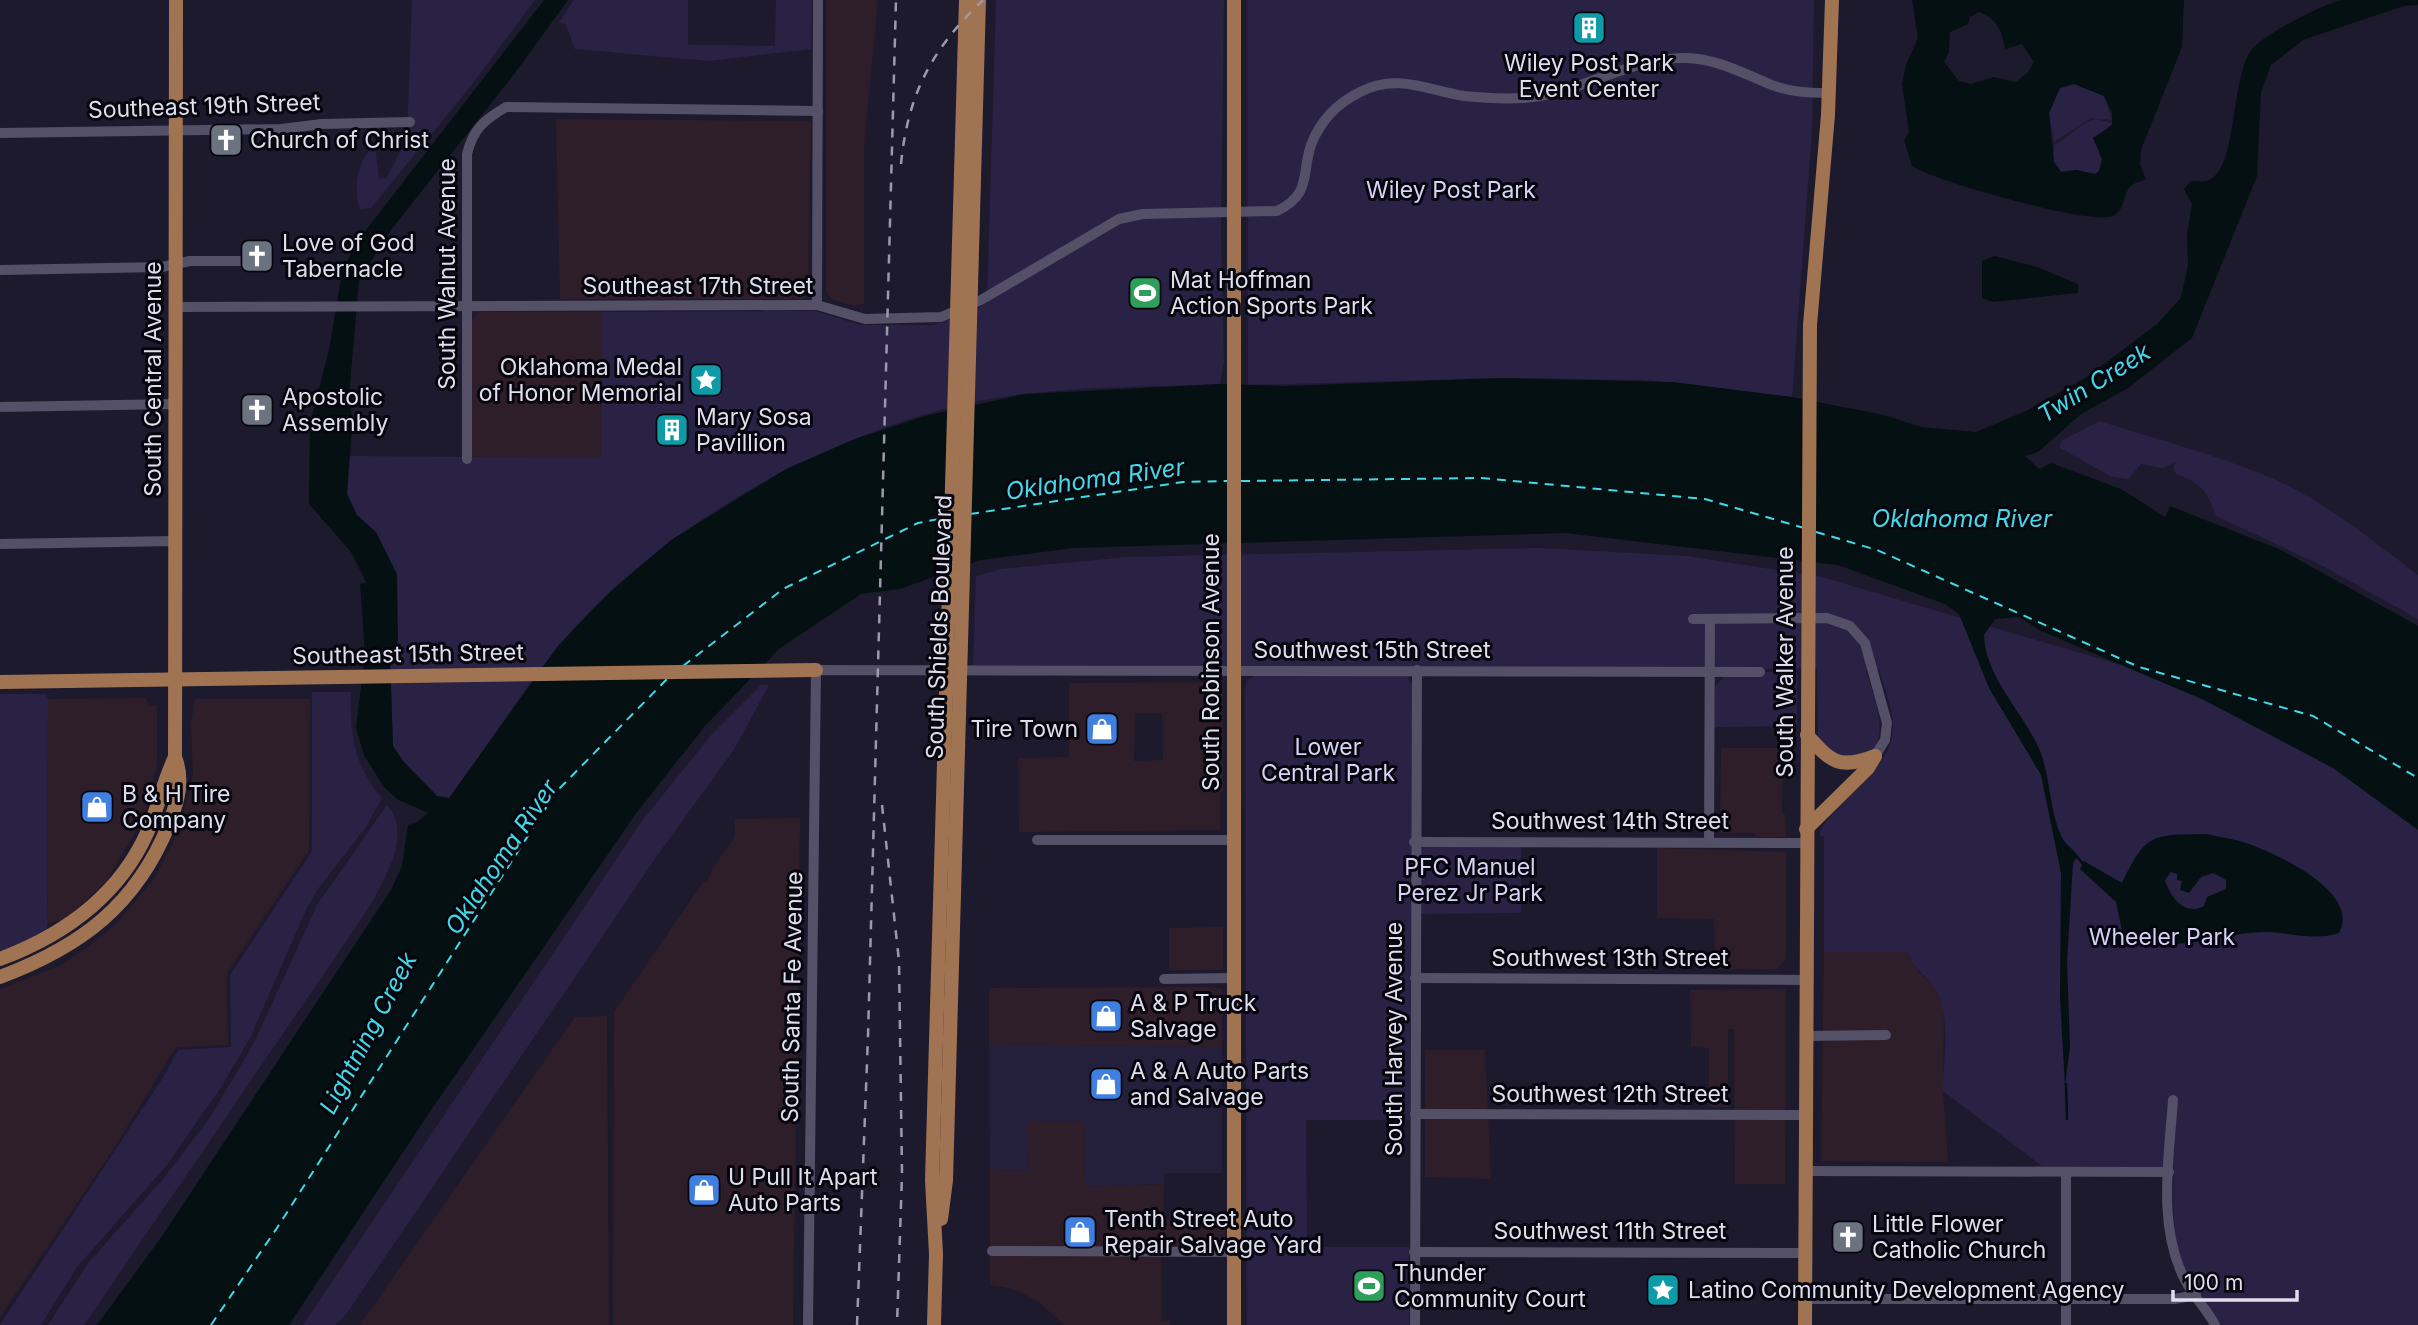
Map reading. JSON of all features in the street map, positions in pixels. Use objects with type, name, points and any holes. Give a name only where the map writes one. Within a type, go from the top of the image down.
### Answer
[{"type":"main road","name":"South Central Avenue","points":[[0,977],[69,947],[104,919],[131,891],[152,860],[171,819],[182,774],[175,757],[176,0]]},
{"type":"main road","name":"South Shields Boulevard","points":[[952,708],[966,0]]},
{"type":"main road","name":"South Shields Boulevard","points":[[934,1325],[936,1254],[932,1180],[979,0]]},
{"type":"main road","name":"South Robinson Avenue","points":[[1234,0],[1234,1325]]},
{"type":"main road","name":"South Walker Avenue","points":[[1805,1325],[1810,325],[1829,93],[1832,0]]},
{"type":"main road","name":"Southeast 15th Street","points":[[0,682],[811,670]]},
{"type":"main road","points":[[1807,735],[1825,755],[1837,762],[1849,764],[1875,756]]},
{"type":"main road","points":[[1806,836],[1868,768],[1875,756]]},
{"type":"main road","name":"South Central Avenue","points":[[0,959],[65,929],[108,892],[147,834],[163,780],[175,757]]},
{"type":"street","points":[[817,305],[818,0]]},
{"type":"street","name":"Southeast 17th Street","points":[[176,307],[817,305],[865,319],[935,319],[981,300],[1119,219],[1143,214],[1277,211],[1291,204],[1305,184],[1312,144],[1325,120],[1352,96],[1382,84],[1408,82],[1462,96],[1524,98],[1581,86],[1641,63],[1688,58],[1736,68],[1767,84],[1796,92],[1829,93]]},
{"type":"street","name":"South Walnut Avenue","points":[[467,459],[467,154],[471,136],[481,122],[506,107],[818,111]]},
{"type":"street","name":"Southeast 19th Street","points":[[0,133],[410,122]]},
{"type":"street","points":[[0,270],[162,267],[243,261]]},
{"type":"street","points":[[0,407],[175,404]]},
{"type":"street","points":[[0,544],[175,541]]},
{"type":"street","points":[[1693,619],[1827,618],[1850,626],[1865,643],[1887,723],[1885,740],[1875,756]]},
{"type":"street","points":[[1709,842],[1710,619]]},
{"type":"street","name":"Southwest 15th Street","points":[[811,670],[1760,672]]},
{"type":"street","name":"South Santa Fe Avenue","points":[[808,1325],[811,670]]},
{"type":"street","name":"South Harvey Avenue","points":[[1415,1325],[1417,670]]},
{"type":"street","name":"Southwest 14th Street","points":[[1415,842],[1709,842],[1806,836]]},
{"type":"street","points":[[1037,840],[1234,840]]},
{"type":"street","points":[[1164,979],[1233,978]]},
{"type":"street","name":"Southwest 13th Street","points":[[1415,978],[1805,980]]},
{"type":"street","points":[[1805,1036],[1886,1035]]},
{"type":"street","points":[[2173,1100],[2169,1232],[2184,1278],[2215,1325]]},
{"type":"street","name":"Southwest 12th Street","points":[[1415,1114],[1806,1115]]},
{"type":"street","points":[[1805,1171],[2169,1172]]},
{"type":"street","points":[[2066,1172],[2066,1325]]},
{"type":"street","points":[[992,1251],[1234,1252]]},
{"type":"street","name":"Southwest 11th Street","points":[[1414,1252],[1805,1253]]},
{"type":"street","points":[[1805,1299],[2175,1299],[2196,1295]]},
{"type":"shaded area","points":[[826,0],[878,0],[864,145],[864,303],[855,306],[833,300],[826,292]]},
{"type":"shaded area","points":[[556,119],[811,121],[808,293],[805,299],[560,299]]},
{"type":"shaded area","points":[[479,312],[602,312],[602,458],[471,457],[472,320]]},
{"type":"shaded area","points":[[1219,682],[1223,687],[1223,792],[1220,792],[1220,830],[1019,832],[1018,758],[1069,757],[1069,683]],"holes":[[[1135,713],[1162,713],[1163,760],[1134,761]]]},
{"type":"shaded area","name":"B & H Tire Company","points":[[146,698],[149,706],[157,706],[157,765],[143,819],[105,883],[65,919],[47,924],[48,699]]},
{"type":"shaded area","points":[[195,699],[310,699],[309,850],[227,973],[228,1045],[176,1047],[113,1150],[0,1317],[0,989],[61,965],[85,949],[116,924],[154,879],[174,840],[189,795],[193,773],[191,724]]},
{"type":"shaded area","points":[[1721,748],[1783,748],[1782,813],[1785,814],[1786,837],[1720,833]]},
{"type":"shaded area","name":"U Pull It Apart Auto Parts","points":[[800,818],[793,1325],[613,1325],[614,1012],[703,882],[707,883],[711,871],[735,836],[735,819]]},
{"type":"shaded area","points":[[1657,848],[1786,852],[1786,959],[1777,969],[1715,969],[1714,919],[1657,918]]},
{"type":"shaded area","points":[[1223,927],[1223,970],[1169,970],[1169,928]]},
{"type":"shaded area","points":[[1908,951],[1918,971],[1935,988],[1944,1007],[1943,1091],[1948,1162],[1821,1161],[1824,952]]},
{"type":"shaded area","name":"A & P Truck Salvage","points":[[989,988],[1222,989],[1222,1047],[989,1044]]},
{"type":"shaded area","points":[[1786,989],[1785,1184],[1735,1184],[1734,1029],[1728,1029],[1728,1107],[1709,1107],[1709,1048],[1691,1047],[1690,990]]},
{"type":"shaded area","points":[[607,1016],[609,1325],[360,1325],[575,1017]]},
{"type":"shaded area","name":"A & A Auto Parts and Salvage","points":[[989,1044],[1222,1047],[1222,1173],[1165,1173],[1164,1184],[1085,1187],[1084,1122],[1028,1121],[1029,1171],[990,1170]]},
{"type":"shaded area","points":[[1425,1050],[1485,1050],[1491,1179],[1425,1177]]},
{"type":"shaded area","name":"Tenth Street Auto Repair Salvage Yard","points":[[1027,1121],[1084,1122],[1085,1187],[1164,1184],[1163,1215],[1170,1220],[1225,1217],[1225,1244],[1161,1245],[1162,1321],[1170,1320],[1170,1325],[1064,1325],[1039,1302],[1014,1289],[990,1285],[990,1170],[1029,1171]]},
{"type":"green space","points":[[412,0],[535,0],[470,87],[371,208],[360,209],[357,183],[364,158],[375,146],[379,178],[386,179],[407,138]]},
{"type":"green space","points":[[574,0],[688,0],[688,45],[775,46],[776,0],[812,0],[811,49],[709,61],[575,49],[566,25],[559,22]]},
{"type":"green space","points":[[996,0],[1224,0],[1221,231],[1224,362],[1220,384],[1048,391],[961,405],[897,423],[832,448],[768,480],[708,516],[651,556],[601,600],[544,665],[450,798],[437,796],[403,761],[393,746],[390,659],[394,646],[397,574],[350,506],[347,494],[349,456],[601,458],[602,312],[815,311],[861,325],[933,325],[967,314],[987,303]]},
{"type":"green space","name":"Wiley Post Park","points":[[1247,0],[1814,0],[1812,131],[1792,397],[1643,380],[1500,378],[1248,385]]},
{"type":"green space","points":[[2074,84],[2104,96],[2112,120],[2091,118],[2054,142],[2049,113],[2060,88]]},
{"type":"green space","points":[[2096,119],[2112,123],[2104,134],[2099,154],[2102,159],[2099,171],[2095,174],[2076,170],[2061,172],[2054,162],[2054,145]]},
{"type":"green space","points":[[2100,421],[2231,462],[2274,479],[2312,499],[2418,575],[2418,619],[2321,565],[2216,516],[2202,489],[2176,474],[2173,468],[2176,462],[2163,468],[2141,464],[2128,479],[2112,477],[2060,448],[2061,441]]},
{"type":"green space","name":"Wheeler Park","points":[[1539,548],[1687,556],[1822,577],[2121,665],[2418,666],[2418,1325],[2221,1325],[2184,1267],[2179,1253],[2174,1224],[2174,1167],[2042,1166],[1943,1091],[1945,1028],[1941,1003],[1934,987],[1908,952],[1824,952],[1824,836],[1819,835],[1826,821],[1874,769],[1891,742],[1892,712],[1879,669],[1866,670],[1878,712],[1877,743],[1872,752],[1839,759],[1818,738],[1817,669],[973,665],[976,576],[1001,569],[1128,557]]},
{"type":"green space","points":[[1724,672],[1797,672],[1797,726],[1714,727],[1715,687],[1724,677]]},
{"type":"green space","name":"Lower Central Park","points":[[1255,676],[1407,676],[1413,686],[1410,1120],[1306,1120],[1307,1247],[1409,1247],[1409,1325],[1247,1325],[1245,690],[1247,680]]},
{"type":"green space","points":[[761,685],[769,685],[735,748],[659,853],[347,1313],[336,1325],[303,1325],[642,821],[712,734]]},
{"type":"green space","points":[[312,692],[351,692],[351,722],[355,748],[365,773],[382,798],[366,827],[318,889],[306,910],[250,1038],[220,1089],[166,1166],[77,1267],[41,1325],[0,1325],[164,1076],[178,1050],[231,1047],[230,975],[312,851]]},
{"type":"green space","points":[[0,694],[46,694],[48,699],[47,933],[0,953]]},
{"type":"green space","points":[[387,805],[395,817],[396,846],[385,877],[362,918],[84,1325],[48,1325],[89,1262],[163,1179],[209,1119],[254,1043],[317,905]]},
{"type":"green space","name":"PFC Manuel Perez Jr Park","points":[[1521,846],[1521,913],[1419,914],[1419,862],[1423,847]]},
{"type":"water","name":"Oklahoma River","points":[[544,0],[568,0],[512,77],[387,235],[359,281],[350,384],[352,429],[347,494],[357,515],[376,532],[397,574],[398,641],[390,659],[393,746],[403,761],[437,796],[449,798],[558,646],[609,593],[671,540],[786,469],[855,439],[925,416],[1025,394],[1220,384],[1286,386],[1501,378],[1673,382],[1792,397],[1884,415],[1921,427],[1976,432],[2028,410],[2087,377],[2157,324],[2181,298],[2188,265],[2187,234],[2192,204],[2184,189],[2191,181],[2207,181],[2217,174],[2229,142],[2245,61],[2259,42],[2335,2],[2418,0],[2418,5],[2404,6],[2303,40],[2271,65],[2261,92],[2257,176],[2192,338],[2128,388],[2081,414],[2038,452],[2025,456],[2039,469],[2051,463],[2121,489],[2165,517],[2170,506],[2281,550],[2418,626],[2418,830],[2333,768],[2204,700],[2041,631],[2019,617],[1995,619],[1984,635],[1990,664],[2041,753],[2057,825],[2063,839],[2077,857],[2073,863],[2067,962],[2070,1046],[2065,1086],[2060,997],[2061,873],[2041,775],[1989,688],[1959,614],[1945,604],[1838,565],[1565,533],[1073,548],[981,560],[900,589],[861,594],[780,648],[705,726],[637,812],[425,1119],[289,1325],[97,1325],[160,1239],[391,890],[402,866],[408,825],[416,823],[428,813],[397,799],[384,787],[364,755],[356,728],[365,654],[360,584],[366,582],[351,552],[309,504],[310,423],[329,350],[342,272],[356,243]]},
{"type":"water","points":[[1912,0],[2184,0],[2182,47],[2141,150],[2140,165],[2146,179],[2129,188],[2120,210],[2113,216],[2076,215],[2046,209],[1950,182],[1912,166],[1904,140],[1909,133],[1902,84],[1906,65],[1918,38]],"holes":[[[1979,12],[1997,26],[2005,49],[2022,44],[2034,62],[2028,72],[2016,82],[1994,77],[1971,84],[1959,81],[1944,62],[1949,52],[1950,32],[1968,24],[1970,17]],[[2074,84],[2104,96],[2112,113],[2112,125],[2093,138],[2102,159],[2099,171],[2095,174],[2076,170],[2061,172],[2054,162],[2049,113],[2060,88]]]},
{"type":"water","points":[[1995,256],[2037,267],[2078,284],[2078,293],[1993,302],[1982,298],[1982,261]]},
{"type":"water","points":[[2206,834],[2244,842],[2262,849],[2314,878],[2328,890],[2338,904],[2343,918],[2339,933],[2312,936],[2251,933],[2176,944],[2140,941],[2123,935],[2116,902],[2080,869],[2084,861],[2122,883],[2138,854],[2152,840],[2173,835]],"holes":[[[2171,872],[2177,874],[2177,880],[2182,881],[2180,890],[2189,893],[2201,877],[2213,873],[2226,880],[2226,889],[2207,897],[2204,906],[2190,909],[2179,903],[2167,886],[2165,880]]]},
{"type":"waterway","points":[[2074,853],[2083,864]]},
{"type":"waterway","points":[[2066,1084],[2067,1119]]},
{"type":"ferry route","points":[[1241,481],[1481,478],[1705,499],[1804,528]]},
{"type":"ferry route","points":[[970,514],[1183,482],[1228,481]]},
{"type":"ferry route","points":[[683,666],[783,589],[918,523],[944,518]]},
{"type":"ferry route","points":[[1816,532],[1877,550],[2139,667],[2313,716],[2418,778]]},
{"type":"ferry route","points":[[211,1325],[277,1228],[556,792],[668,678]]},
{"type":"railway","points":[[857,1325],[868,1036],[896,0]]},
{"type":"railway","points":[[901,164],[910,115],[926,74],[950,36],[983,0]]},
{"type":"railway","points":[[882,805],[899,961],[902,1174],[897,1325]]},
{"type":"place","name":"Wiley Post Park Event Center","points":[[1589,28]]},
{"type":"place","name":"Church of Christ","points":[[226,140]]},
{"type":"place","name":"Love of God Tabernacle","points":[[257,256]]},
{"type":"place","name":"Mat Hoffman Action Sports Park","points":[[1145,293]]},
{"type":"place","name":"Oklahoma Medal of Honor Memorial","points":[[706,380]]},
{"type":"place","name":"Apostolic Assembly","points":[[257,410]]},
{"type":"place","name":"Mary Sosa Pavillion","points":[[672,430]]},
{"type":"place","name":"Tire Town","points":[[1102,729]]},
{"type":"place","name":"B & H Tire Company","points":[[97,807]]},
{"type":"place","name":"A & P Truck Salvage","points":[[1106,1016]]},
{"type":"place","name":"A & A Auto Parts and Salvage","points":[[1106,1084]]},
{"type":"place","name":"U Pull It Apart Auto Parts","points":[[704,1190]]},
{"type":"place","name":"Tenth Street Auto Repair Salvage Yard","points":[[1080,1232]]},
{"type":"place","name":"Little Flower Catholic Church","points":[[1848,1237]]},
{"type":"place","name":"Thunder Community Court","points":[[1369,1286]]},
{"type":"place","name":"Latino Community Development Agency","points":[[1663,1290]]},
{"type":"water label","name":"Twin Creek","points":[[2094,383]]},
{"type":"water label","name":"Lightning Creek","points":[[368,1033]]}]
